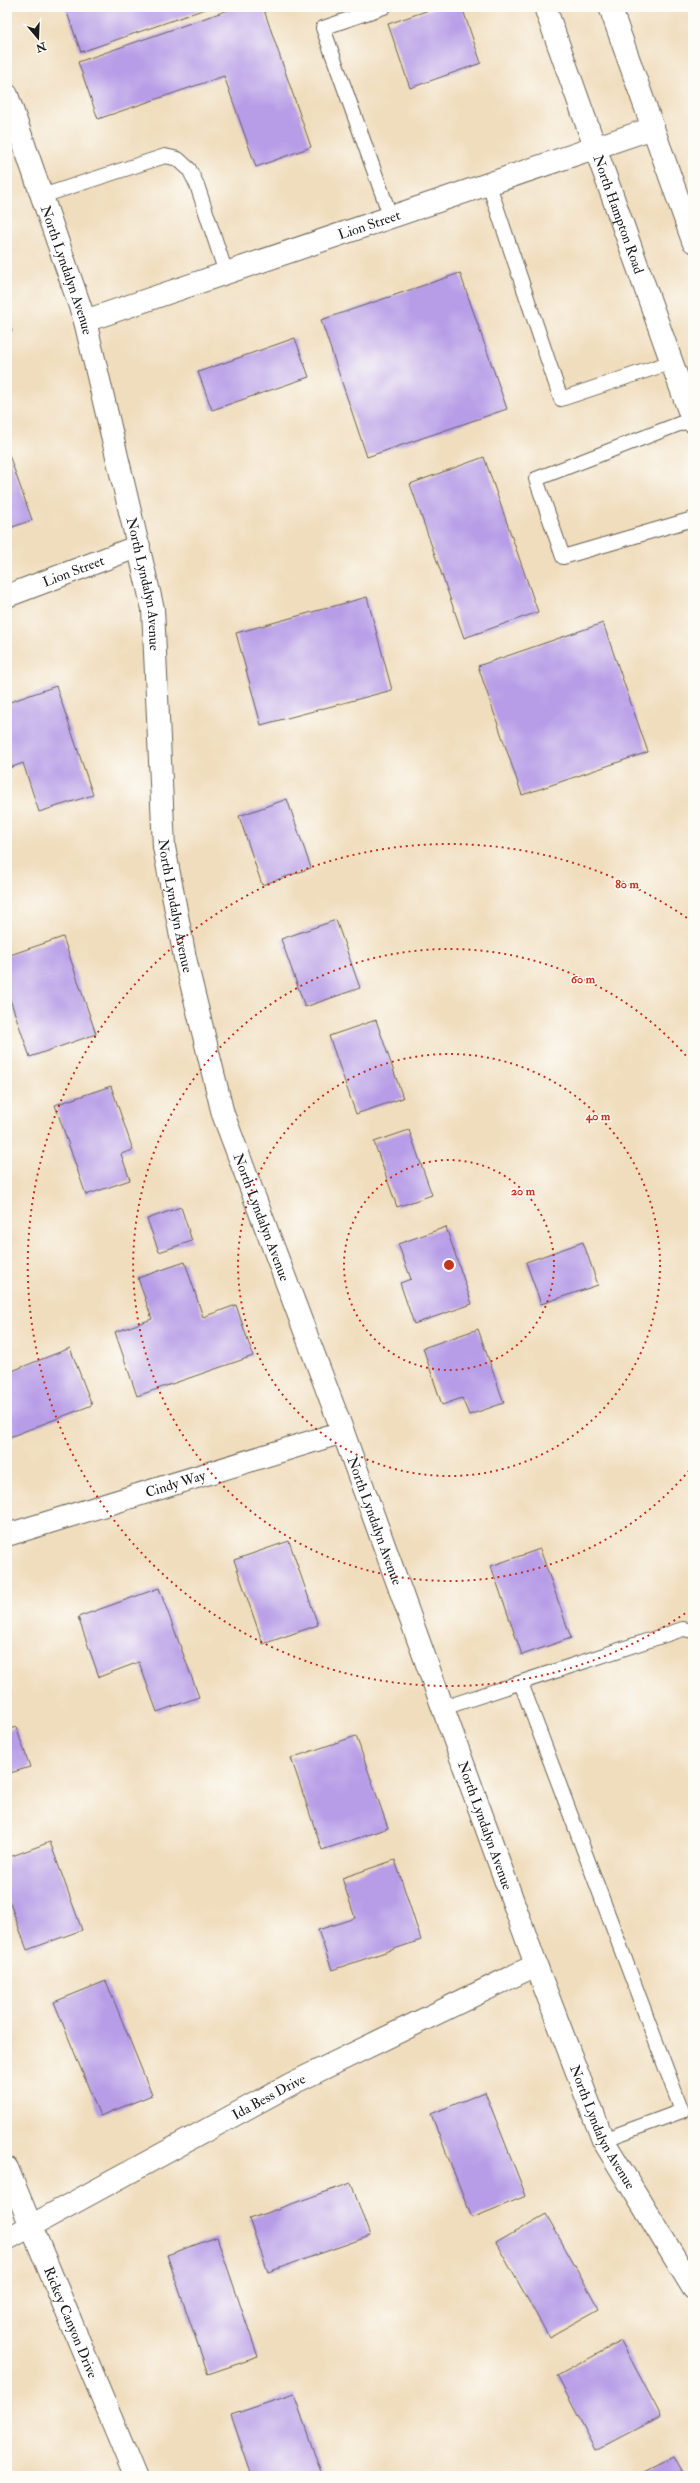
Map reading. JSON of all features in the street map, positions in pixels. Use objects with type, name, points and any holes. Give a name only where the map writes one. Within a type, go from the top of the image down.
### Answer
[{"type":"street","name":"North Hampton Road","points":[[545,7],[693,420]]},
{"type":"street","points":[[610,7],[693,242]]},
{"type":"street","name":"North Lyndalyn Avenue","points":[[7,95],[85,321],[153,610],[164,847],[187,965],[223,1114],[343,1432],[536,1965],[603,2140],[693,2288]]},
{"type":"street","name":"Lion Street","points":[[85,321],[653,128]]},
{"type":"street","name":"Lion Street","points":[[7,596],[139,546]]},
{"type":"street","name":"Cindy Way","points":[[7,1536],[343,1432]]},
{"type":"street","name":"Ida Bess Drive","points":[[7,2239],[291,2084],[536,1965]]},
{"type":"street","name":"Rickey Canyon Drive","points":[[7,2168],[135,2476]]},
{"type":"lane","points":[[384,7],[323,28],[391,218]]},
{"type":"lane","points":[[42,196],[165,156],[178,159],[189,169],[197,185],[226,273]]},
{"type":"lane","points":[[488,185],[561,399],[672,362]]},
{"type":"lane","points":[[693,420],[536,479],[563,557],[693,519]]},
{"type":"lane","points":[[443,1708],[683,1629],[693,1631]]},
{"type":"lane","points":[[521,1683],[687,2111],[603,2140]]},
{"type":"building","points":[[65,7],[211,7],[81,52]]},
{"type":"building","points":[[237,7],[263,7],[311,147],[256,167],[224,76],[98,119],[78,62]]},
{"type":"building","points":[[438,7],[462,7],[481,63],[410,88],[388,24]]},
{"type":"building","points":[[460,273],[507,409],[367,457],[321,320]]},
{"type":"building","points":[[7,316],[12,331],[7,333]]},
{"type":"building","points":[[295,338],[309,377],[212,410],[198,372]]},
{"type":"building","points":[[7,449],[32,520],[7,529]]},
{"type":"building","points":[[484,457],[538,612],[464,638],[410,484]]},
{"type":"building","points":[[367,597],[392,690],[261,725],[236,633]]},
{"type":"building","points":[[603,623],[648,752],[522,795],[478,666]]},
{"type":"building","points":[[56,686],[93,795],[39,812],[23,763],[7,769],[7,703]]},
{"type":"building","points":[[287,799],[311,868],[262,885],[239,816]]},
{"type":"building","points":[[336,920],[360,988],[305,1007],[281,939]]},
{"type":"building","points":[[63,937],[96,1034],[30,1057],[7,991],[7,956]]},
{"type":"building","points":[[376,1020],[403,1098],[356,1114],[329,1036]]},
{"type":"building","points":[[111,1086],[133,1150],[121,1154],[130,1180],[86,1195],[55,1105]]},
{"type":"building","points":[[409,1130],[432,1195],[397,1207],[374,1142]]},
{"type":"building","points":[[181,1207],[192,1241],[159,1252],[147,1219]]},
{"type":"building","points":[[446,1227],[472,1304],[414,1324],[400,1283],[411,1279],[398,1244]]},
{"type":"building","points":[[583,1242],[598,1285],[541,1304],[526,1262]]},
{"type":"building","points":[[185,1262],[203,1317],[236,1305],[253,1356],[137,1396],[115,1332],[152,1319],[138,1278]]},
{"type":"building","points":[[478,1329],[504,1403],[469,1415],[462,1398],[442,1405],[423,1348]]},
{"type":"building","points":[[70,1348],[92,1405],[7,1438],[7,1373]]},
{"type":"building","points":[[289,1541],[318,1625],[263,1644],[234,1560]]},
{"type":"building","points":[[540,1549],[571,1638],[522,1655],[491,1566]]},
{"type":"building","points":[[159,1588],[199,1697],[157,1712],[139,1662],[99,1677],[78,1617]]},
{"type":"building","points":[[16,1727],[30,1767],[7,1774],[7,1730]]},
{"type":"building","points":[[356,1736],[388,1828],[322,1850],[291,1758]]},
{"type":"building","points":[[50,1842],[82,1930],[27,1950],[7,1895],[7,1858]]},
{"type":"building","points":[[395,1860],[421,1940],[332,1970],[318,1930],[355,1918],[342,1878]]},
{"type":"building","points":[[106,1981],[152,2095],[100,2116],[54,2002]]},
{"type":"building","points":[[485,2092],[526,2196],[472,2218],[431,2114]]},
{"type":"building","points":[[351,2183],[370,2236],[268,2272],[249,2219]]},
{"type":"building","points":[[546,2214],[599,2309],[549,2337],[496,2243]]},
{"type":"building","points":[[217,2237],[258,2357],[208,2374],[167,2255]]},
{"type":"building","points":[[621,2341],[661,2416],[596,2450],[557,2376]]},
{"type":"building","points":[[294,2394],[322,2476],[252,2476],[231,2415]]},
{"type":"building","points":[[674,2456],[685,2476],[635,2476]]}]
